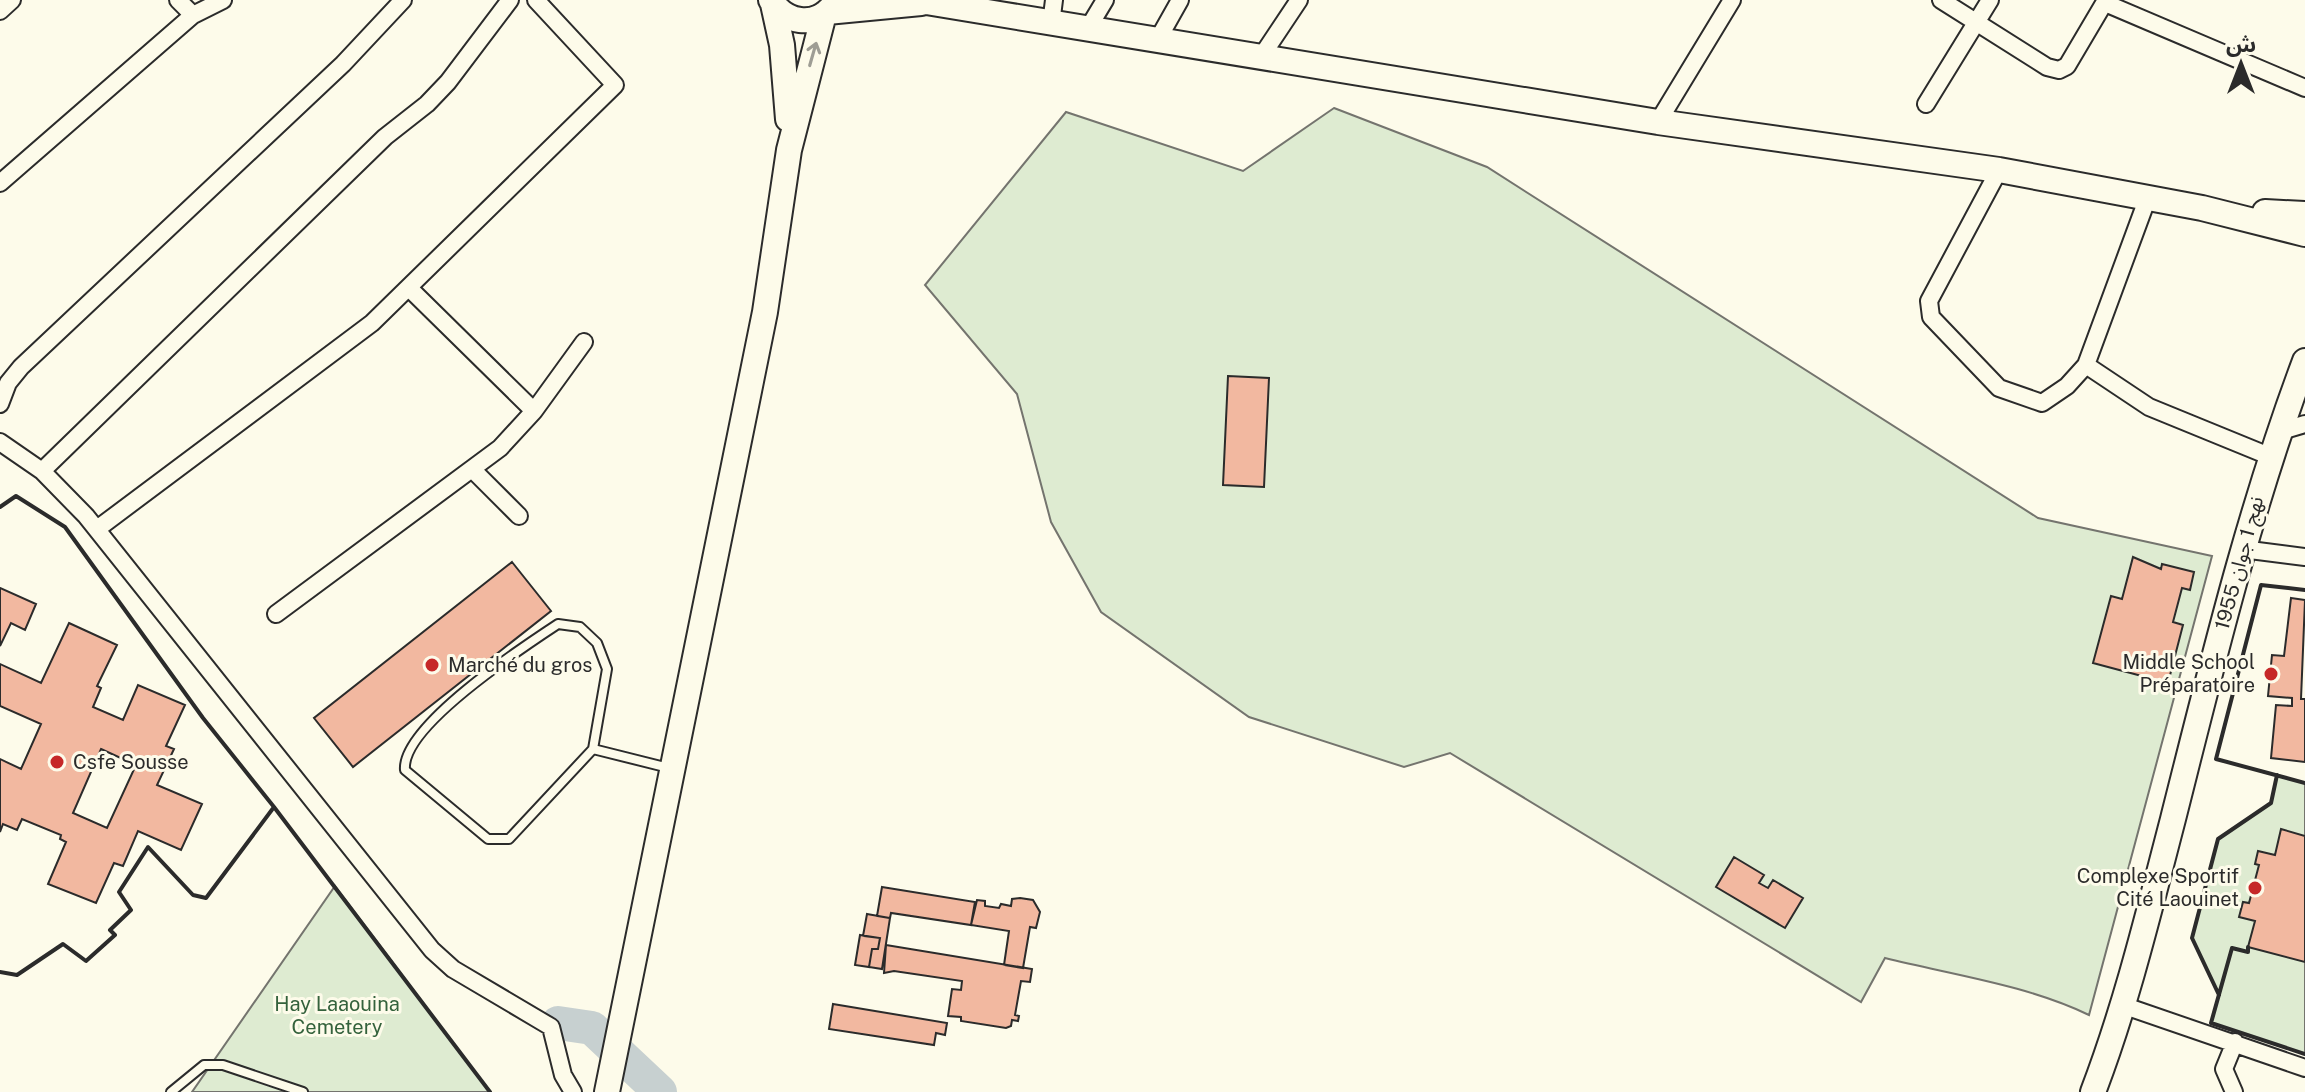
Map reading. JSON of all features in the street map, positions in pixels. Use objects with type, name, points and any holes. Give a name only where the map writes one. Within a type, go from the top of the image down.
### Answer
[{"type":"main road","points":[[771,1],[781,13],[802,21],[829,9],[918,1],[1053,12],[1087,30],[1658,122],[1999,170],[2202,208],[2305,234]]},
{"type":"main road","points":[[771,1],[786,78],[789,150]]},
{"type":"main road","points":[[607,1092],[765,312],[789,150],[829,9]]},
{"type":"main road","points":[[2202,208],[2305,214]]},
{"type":"main road","name":"نهج 1 جوان 1955","points":[[2093,1092],[2125,1006],[2242,549],[2269,456],[2305,361]]},
{"type":"street","points":[[0,11],[12,0]]},
{"type":"street","points":[[178,0],[193,15]]},
{"type":"street","points":[[0,183],[193,15],[223,0]]},
{"type":"street","points":[[0,404],[8,383],[21,367],[343,64],[403,0]]},
{"type":"street","points":[[42,471],[385,137],[427,104],[510,0]]},
{"type":"street","points":[[97,529],[372,323],[615,85],[536,0]]},
{"type":"street","points":[[1087,30],[1105,0]]},
{"type":"street","points":[[1157,41],[1180,0]]},
{"type":"street","points":[[1261,57],[1299,0]]},
{"type":"street","points":[[1658,122],[1732,0]]},
{"type":"street","points":[[1941,0],[2047,67],[2063,70],[2106,2],[2305,88]]},
{"type":"street","points":[[1926,104],[1990,0]]},
{"type":"street","points":[[1999,170],[1929,301],[1931,317],[1999,388],[2042,403],[2067,386],[2086,365],[2148,197]]},
{"type":"street","points":[[410,289],[534,411]]},
{"type":"street","points":[[276,614],[500,448],[534,411],[584,342]]},
{"type":"street","points":[[2086,365],[2149,407],[2269,456]]},
{"type":"street","points":[[2278,432],[2305,424]]},
{"type":"street","points":[[0,442],[42,471],[97,529],[432,950],[453,969],[551,1027],[563,1075],[573,1092]]},
{"type":"street","points":[[473,470],[519,516]]},
{"type":"street","points":[[2242,549],[2305,557]]},
{"type":"street","points":[[2125,1006],[2305,1068]]},
{"type":"street","points":[[2234,1092],[2224,1069],[2235,1042]]},
{"type":"lane","points":[[558,624],[580,627],[597,643],[607,669],[593,749],[509,839],[499,841],[488,839],[405,770],[404,760],[426,728],[496,664],[558,624]]},
{"type":"lane","points":[[593,749],[672,769]]},
{"type":"lane","points":[[171,1092],[204,1065],[223,1065],[303,1092]]},
{"type":"green space","points":[[1334,108],[1487,167],[2038,518],[2212,556],[2089,1015],[2015,988],[1885,958],[1861,1002],[1450,753],[1404,767],[1249,717],[1101,612],[1051,522],[1017,394],[925,285],[1066,112],[1243,171]]},
{"type":"green space","name":"Complexe Sportif Cité Laouinet","points":[[2277,775],[2305,783],[2305,1054],[2211,1023],[2219,995],[2192,938],[2218,839],[2271,803]]},
{"type":"green space","name":"Hay Laaouina Cemetery","points":[[335,886],[490,1092],[192,1092]]},
{"type":"building","points":[[1228,376],[1269,378],[1264,487],[1223,485]]},
{"type":"building","points":[[2133,557],[2161,569],[2162,564],[2194,572],[2190,590],[2182,588],[2173,622],[2183,625],[2168,683],[2093,663],[2111,596],[2122,599]]},
{"type":"building","name":"Marché du gros","points":[[512,562],[551,611],[353,767],[314,718]]},
{"type":"building","points":[[0,588],[36,604],[25,630],[11,623],[0,646]]},
{"type":"building","points":[[2291,598],[2305,600],[2301,699],[2305,699],[2305,762],[2271,758],[2276,705],[2292,706],[2292,698],[2268,696],[2272,655],[2284,656]]},
{"type":"building","points":[[69,623],[117,645],[97,686],[101,688],[93,707],[123,720],[138,685],[185,705],[166,746],[174,749],[157,785],[202,804],[181,850],[138,831],[123,866],[114,863],[96,903],[48,884],[66,842],[60,839],[61,835],[22,819],[17,830],[3,824],[0,832],[0,759],[21,769],[41,724],[0,706],[0,664],[41,683]],"holes":[[[101,749],[136,765],[107,828],[73,813]]]},
{"type":"building","points":[[2281,829],[2305,836],[2305,962],[2248,947],[2255,921],[2239,917],[2243,902],[2249,903],[2259,865],[2255,864],[2258,851],[2275,855]]},
{"type":"building","points":[[1734,857],[1764,875],[1759,883],[1768,888],[1773,880],[1803,898],[1785,928],[1716,887]]},
{"type":"building","points":[[882,887],[975,902],[971,925],[891,913],[890,918],[877,916]]},
{"type":"building","points":[[1012,899],[1033,900],[1040,912],[1036,928],[1030,927],[1023,968],[1004,965],[1009,931],[971,925],[977,900],[985,901],[985,906],[999,908],[1001,904],[1011,906]]},
{"type":"building","points":[[867,914],[890,918],[882,969],[869,967],[872,949],[878,949],[880,938],[863,936]]},
{"type":"building","points":[[860,935],[880,938],[878,949],[872,949],[869,967],[855,965]]},
{"type":"building","points":[[886,945],[1032,969],[1030,982],[1021,981],[1015,1015],[1019,1016],[1018,1021],[1012,1020],[1011,1026],[1006,1028],[948,1016],[952,989],[961,990],[962,981],[894,971],[884,973]]},
{"type":"building","points":[[833,1004],[947,1023],[945,1035],[936,1033],[934,1045],[829,1029]]},
{"type":"waterway","points":[[558,1023],[592,1028],[660,1092]]},
{"type":"wall","points":[[0,507],[16,496],[65,527],[203,718],[274,807],[206,898],[193,895],[148,847],[119,892],[131,910],[110,930],[115,935],[86,961],[63,944],[17,975],[0,972]]},
{"type":"wall","points":[[2305,590],[2261,585],[2216,759],[2305,783]]},
{"type":"wall","points":[[2219,995],[2192,938],[2218,839],[2271,803],[2277,775]]},
{"type":"wall","points":[[274,807],[490,1092]]},
{"type":"wall","points":[[2248,947],[2248,952],[2232,948],[2211,1023],[2305,1054]]},
{"type":"place","name":"Marché du gros","points":[[432,665]]},
{"type":"place","name":"Middle School Préparatoire","points":[[2271,674]]},
{"type":"place","name":"Csfe Sousse","points":[[57,762]]},
{"type":"place","name":"Complexe Sportif Cité Laouinet","points":[[2255,888]]}]
